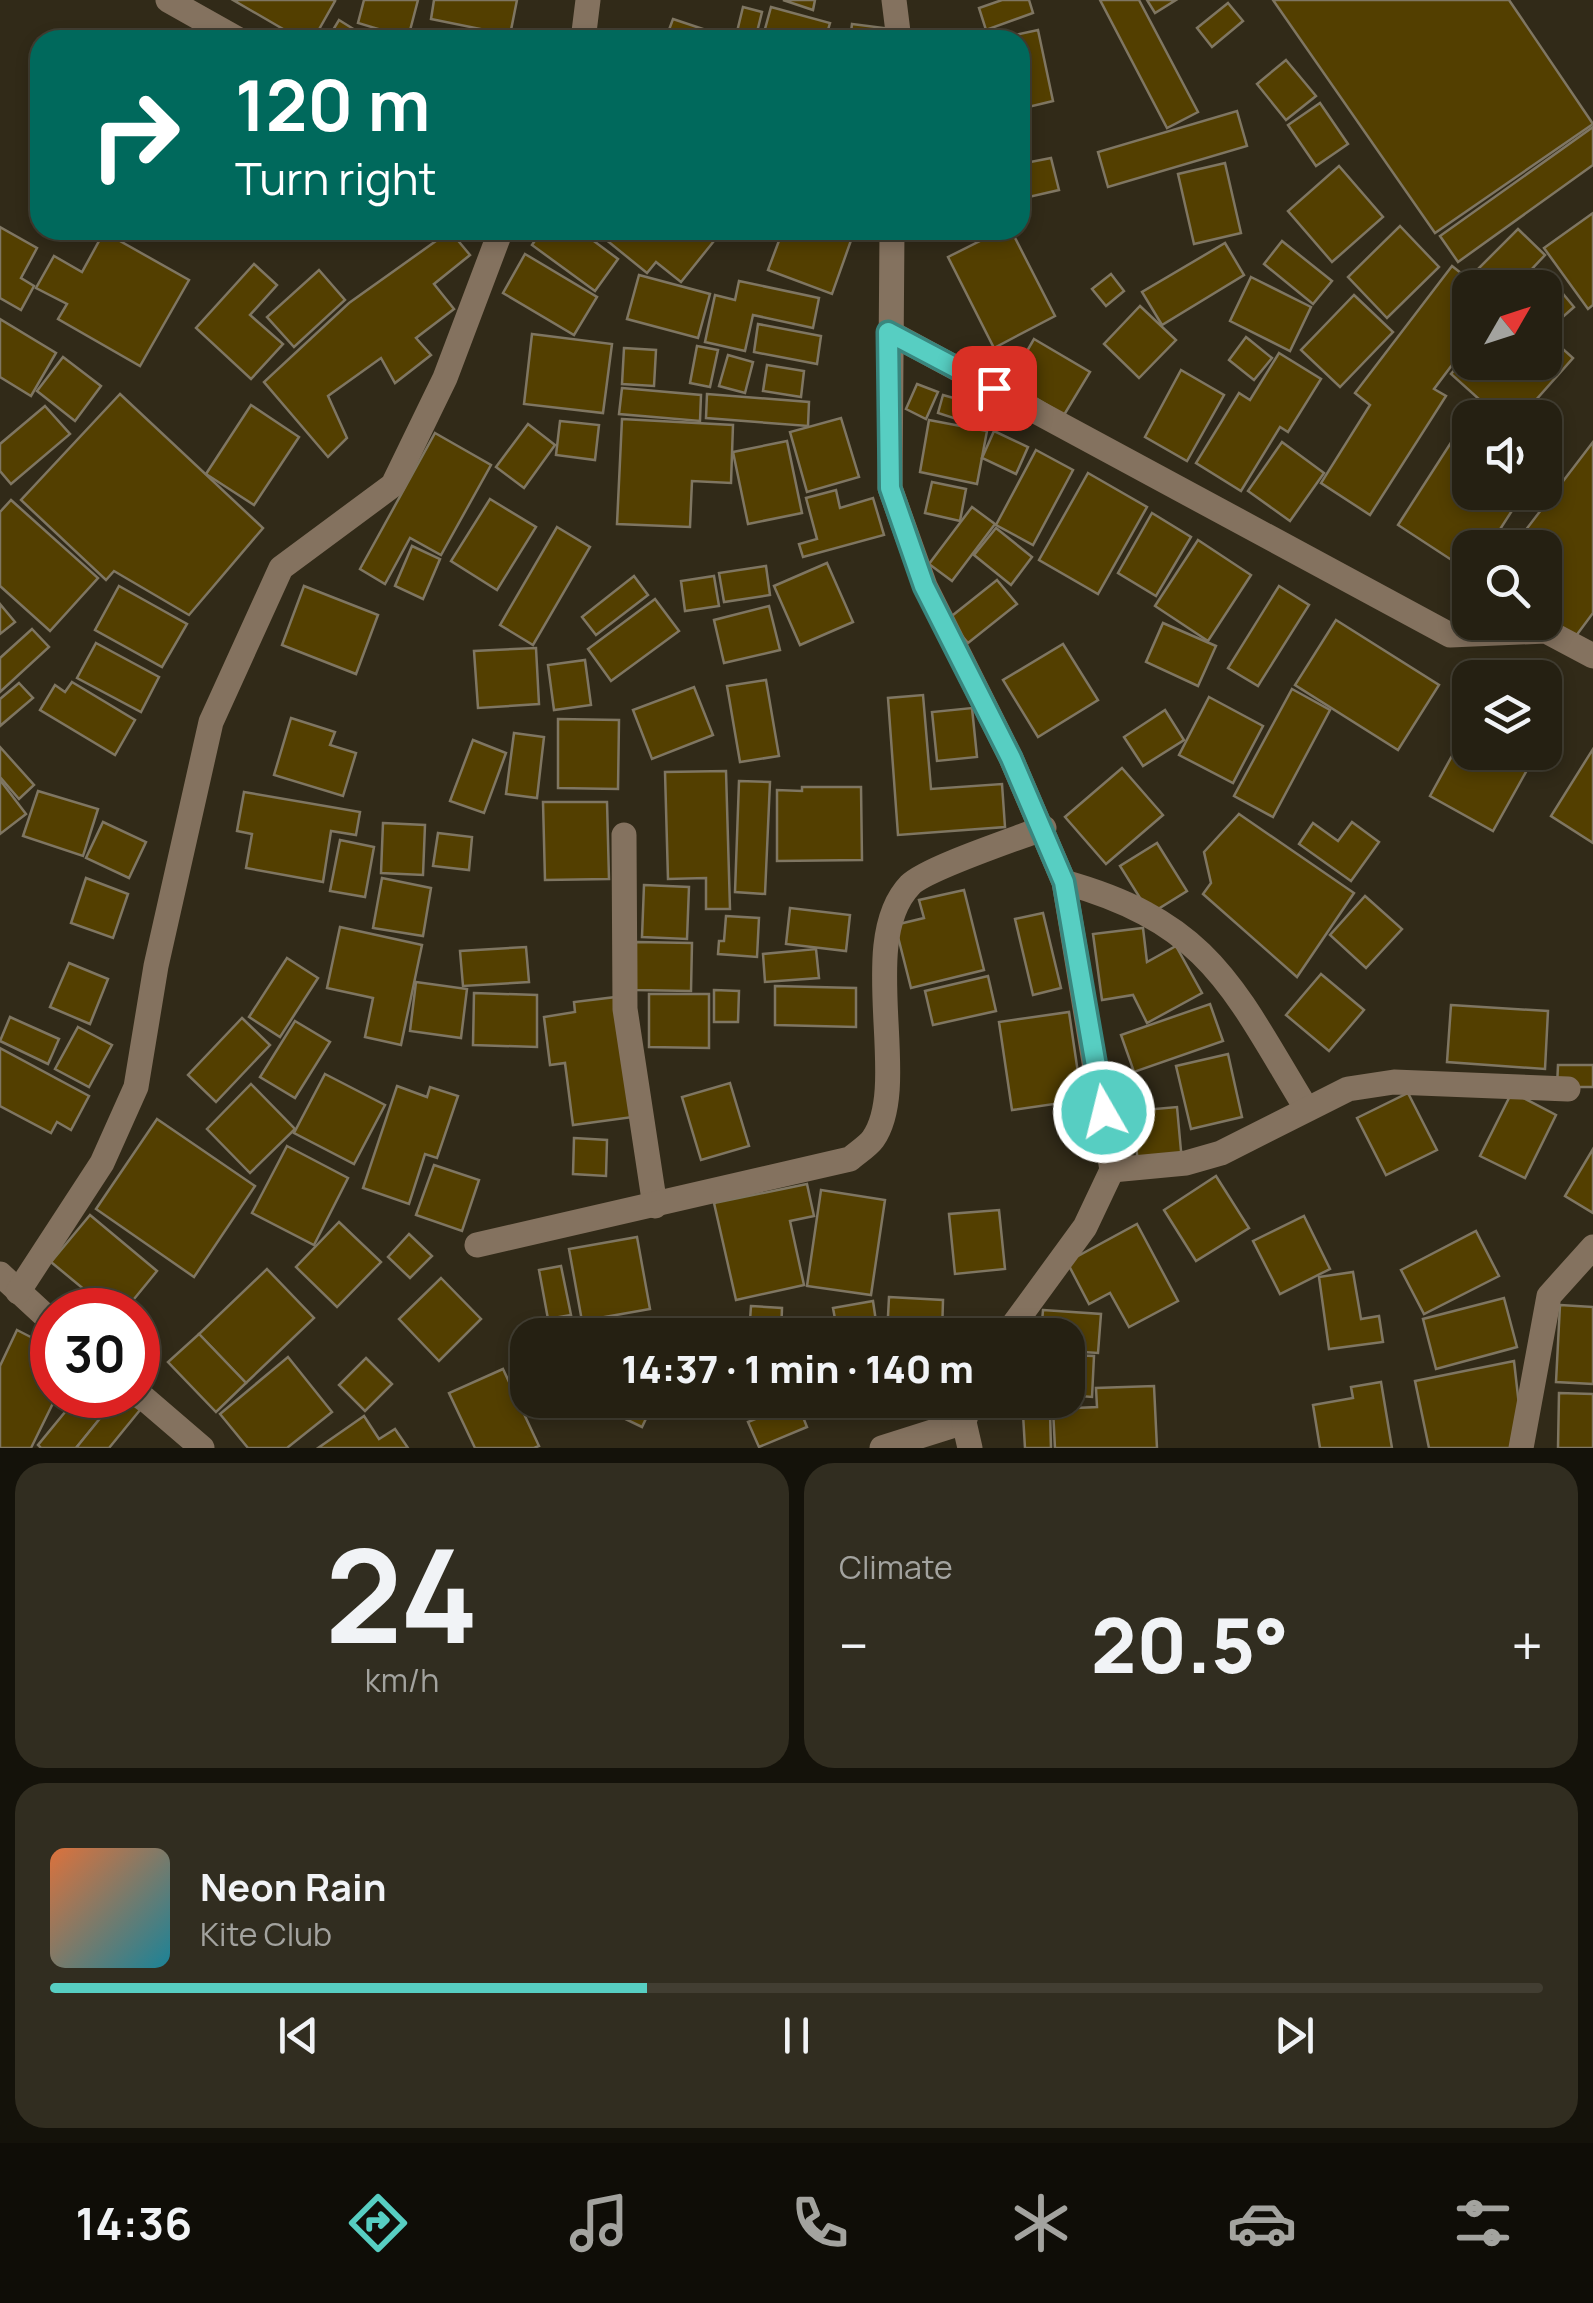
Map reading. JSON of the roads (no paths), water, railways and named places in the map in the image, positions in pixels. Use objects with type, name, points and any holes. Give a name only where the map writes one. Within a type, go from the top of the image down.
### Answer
[{"type":"street","points":[[168,0],[221,30]]},
{"type":"street","points":[[584,30],[588,0]]},
{"type":"street","points":[[894,0],[898,30]]},
{"type":"street","points":[[30,1302],[9,1283],[102,1162],[136,1087],[156,966],[212,722],[281,568],[394,485],[445,378],[497,240]]},
{"type":"street","points":[[892,240],[888,332],[890,488],[924,586],[1044,828],[1064,882],[1112,1170],[1085,1227],[1018,1318]]},
{"type":"street","points":[[888,332],[1450,634],[1546,631],[1593,656]]},
{"type":"street","points":[[477,1245],[850,1159],[874,1138],[885,1104],[884,982],[892,909],[912,882],[1044,828]]},
{"type":"street","points":[[624,835],[624,1009],[654,1206]]},
{"type":"street","points":[[1064,882],[1113,896],[1184,936],[1224,973],[1306,1108]]},
{"type":"street","points":[[1112,1170],[1186,1163],[1221,1153],[1348,1089],[1394,1082],[1568,1089]]},
{"type":"street","points":[[1521,1448],[1550,1296],[1593,1247]]},
{"type":"street","points":[[160,1412],[202,1448]]},
{"type":"street","points":[[882,1448],[951,1418]]},
{"type":"street","points":[[968,1418],[970,1448]]}]
